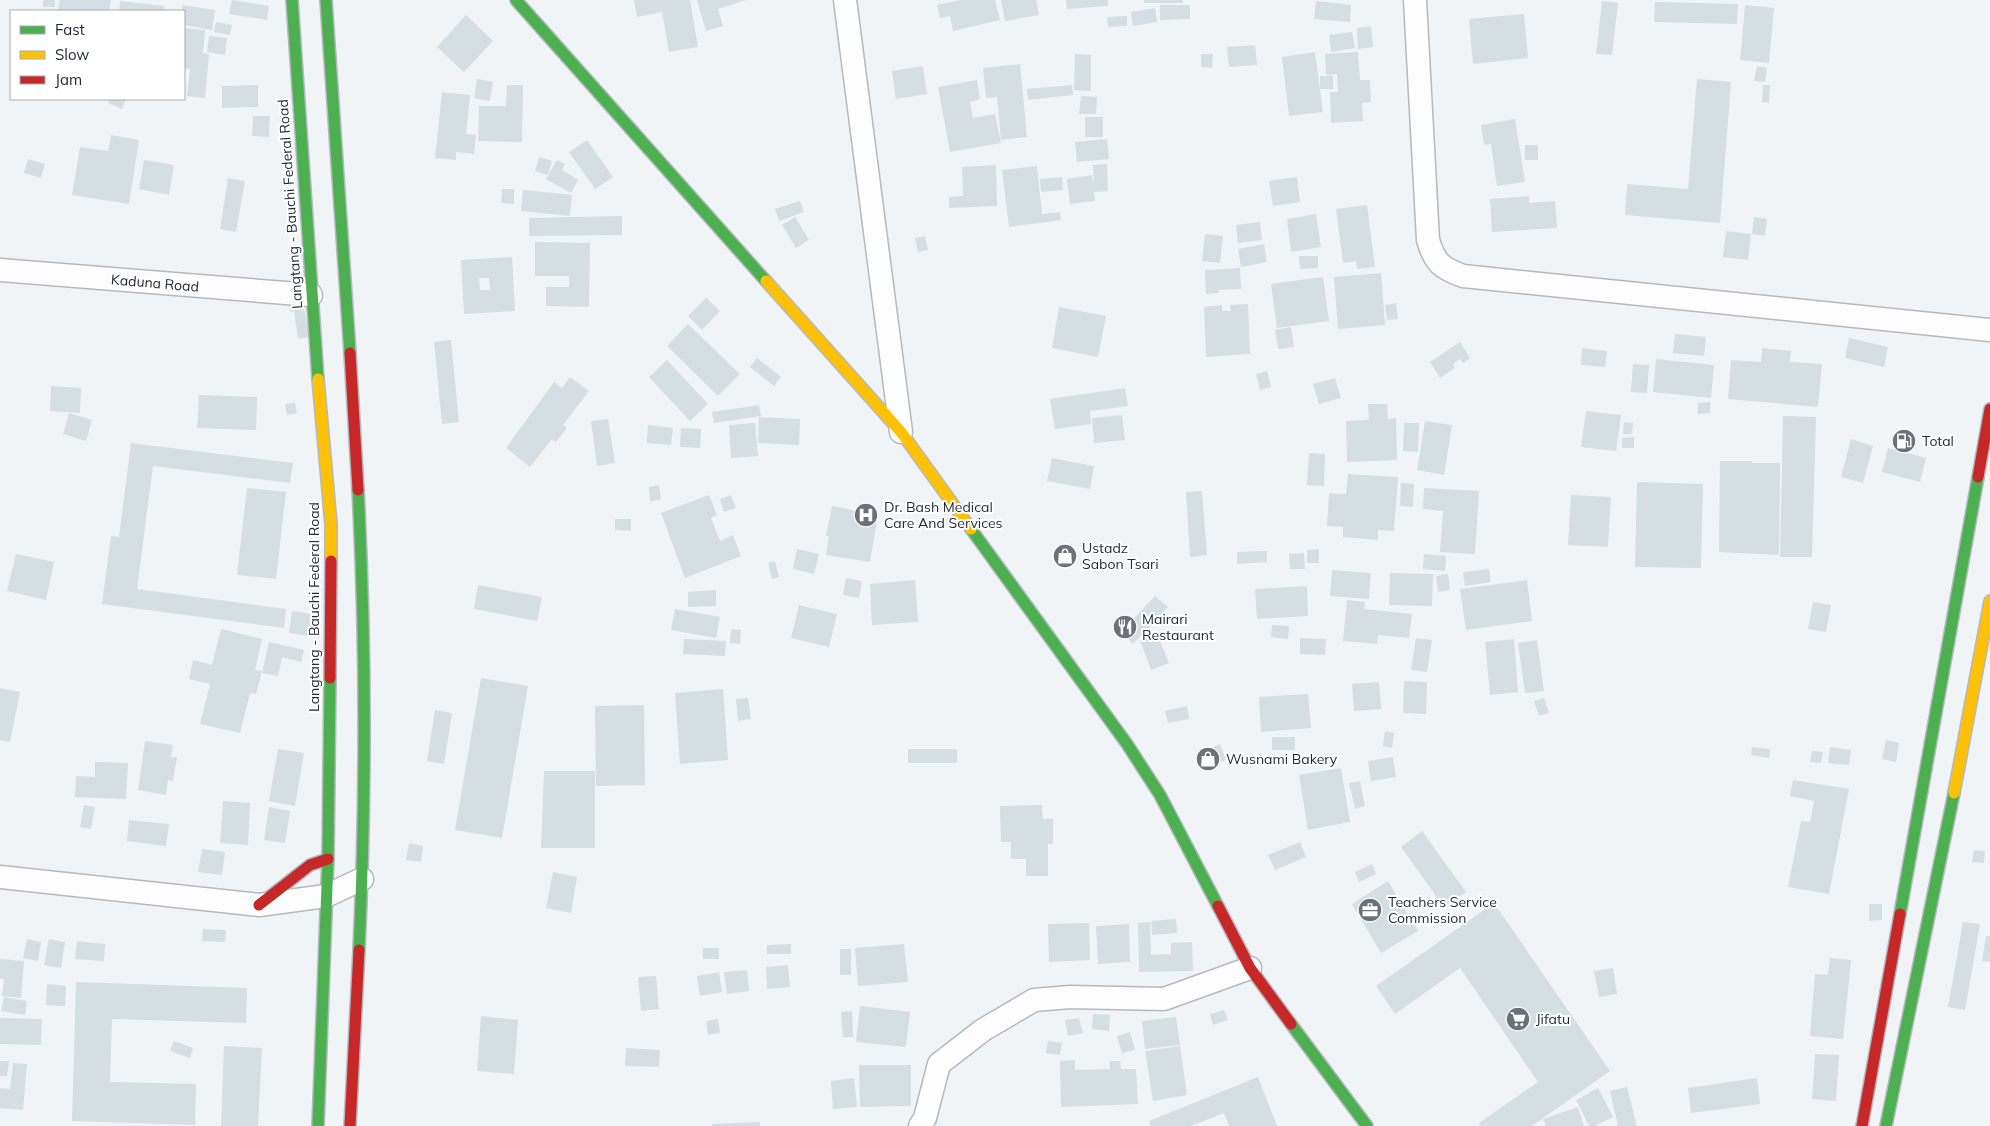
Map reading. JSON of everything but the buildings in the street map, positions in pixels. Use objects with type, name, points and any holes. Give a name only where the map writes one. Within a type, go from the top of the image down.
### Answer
[{"type":"main road","name":"Langtang - Bauchi Federal Road","points":[[292,0],[311,295],[331,524],[328,859],[318,1126]]},
{"type":"main road","points":[[326,0],[347,289],[364,610],[362,878],[350,1126]]},
{"type":"main road","points":[[516,0],[901,432],[1141,766],[1160,795],[1250,968],[1367,1126]]},
{"type":"main road","points":[[1862,1126],[1990,409]]},
{"type":"main road","points":[[1886,1126],[1982,698],[1990,601]]},
{"type":"main road","points":[[259,905],[310,864],[328,859]]},
{"type":"street","points":[[845,0],[901,432]]},
{"type":"street","points":[[1415,0],[1428,240],[1434,258],[1447,270],[1473,277],[1990,330]]},
{"type":"street","name":"Kaduna Road","points":[[0,270],[311,295]]},
{"type":"street","points":[[0,877],[259,905],[326,896],[362,878]]},
{"type":"street","points":[[920,1126],[925,1118],[939,1064],[982,1030],[1034,1000],[1070,997],[1164,999],[1250,968]]},
{"type":"traffic: fast","points":[[292,0],[318,379]]},
{"type":"traffic: fast","points":[[326,0],[350,353]]},
{"type":"traffic: fast","points":[[516,0],[766,281]]},
{"type":"traffic: fast","points":[[1900,914],[1978,477]]},
{"type":"traffic: fast","points":[[358,490],[363,605],[364,720],[359,950]]},
{"type":"traffic: fast","points":[[971,529],[1127,744],[1160,795],[1218,906]]},
{"type":"traffic: fast","points":[[318,1126],[328,859],[330,678]]},
{"type":"traffic: fast","points":[[1886,1126],[1954,793]]},
{"type":"traffic: fast","points":[[1291,1024],[1367,1126]]},
{"type":"traffic: slow","points":[[766,281],[901,432],[971,529]]},
{"type":"traffic: slow","points":[[318,379],[331,524],[331,561]]},
{"type":"traffic: slow","points":[[1954,793],[1990,601]]},
{"type":"traffic: jam","points":[[350,353],[358,490]]},
{"type":"traffic: jam","points":[[1978,477],[1990,409]]},
{"type":"traffic: jam","points":[[330,678],[331,561]]},
{"type":"traffic: jam","points":[[259,905],[310,865],[328,859]]},
{"type":"traffic: jam","points":[[1218,906],[1250,968],[1291,1024]]},
{"type":"traffic: jam","points":[[1862,1126],[1900,914]]},
{"type":"traffic: jam","points":[[350,1126],[359,950]]},
{"type":"place","name":"Total","points":[[1904,441]]},
{"type":"place","name":"Dr. Bash Medical Care And Services","points":[[866,515]]},
{"type":"place","name":"Ustadz Sabon Tsari","points":[[1065,556]]},
{"type":"place","name":"Mairari Restaurant","points":[[1125,627]]},
{"type":"place","name":"Wusnami Bakery","points":[[1208,759]]},
{"type":"place","name":"Teachers Service Commission","points":[[1370,910]]},
{"type":"place","name":"Jifatu","points":[[1518,1019]]}]
